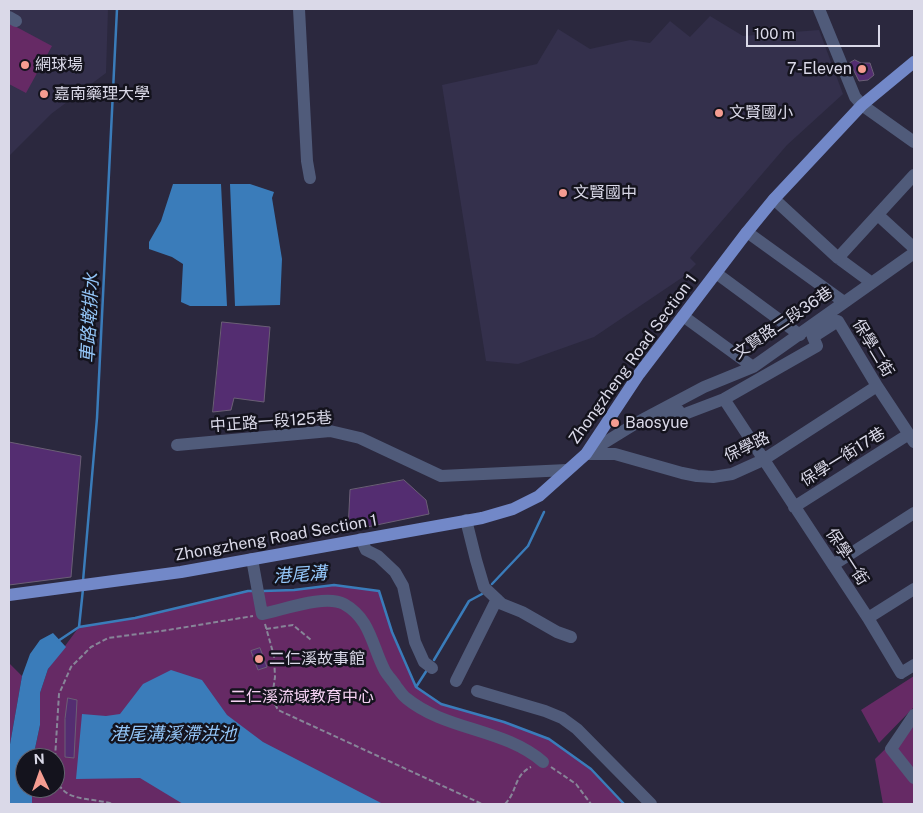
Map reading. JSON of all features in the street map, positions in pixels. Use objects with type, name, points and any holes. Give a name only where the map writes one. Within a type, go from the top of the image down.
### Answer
[{"type":"main road","name":"Zhongzheng Road Section 1","points":[[9,595],[99,584],[252,559],[492,516],[522,505],[539,496],[586,454],[639,374],[774,199],[862,105],[914,62]]},
{"type":"street","points":[[299,9],[307,161],[310,178]]},
{"type":"street","points":[[821,9],[855,97],[862,105],[914,142]]},
{"type":"street","points":[[838,258],[914,175]]},
{"type":"street","points":[[774,199],[838,258],[872,283]]},
{"type":"street","points":[[878,215],[914,248]]},
{"type":"street","points":[[747,232],[844,302]]},
{"type":"street","name":"文賢路二段36巷","points":[[586,454],[638,422],[704,387],[754,367],[914,253]]},
{"type":"street","points":[[716,273],[800,334]]},
{"type":"street","points":[[683,316],[754,367]]},
{"type":"street","name":"保學二街","points":[[724,399],[817,346],[813,337],[838,321],[912,438]]},
{"type":"street","name":"保學路","points":[[586,454],[614,454],[682,473],[713,477],[732,474],[763,460],[878,386]]},
{"type":"street","points":[[638,422],[678,410],[682,415],[724,399]]},
{"type":"street","name":"保學一街","points":[[724,399],[868,618],[901,673],[914,665]]},
{"type":"street","name":"中正路一段125巷","points":[[177,445],[330,431],[360,438],[440,476],[567,470]]},
{"type":"street","name":"保學一街17巷","points":[[794,507],[912,438]]},
{"type":"street","points":[[833,565],[914,513]]},
{"type":"street","points":[[466,520],[484,587],[502,604],[522,612],[557,632],[571,637]]},
{"type":"street","points":[[361,539],[366,550],[378,556],[395,572],[403,586],[415,642],[424,662],[432,668]]},
{"type":"street","points":[[252,559],[261,611],[325,600],[343,603],[357,613],[369,629],[385,671],[404,698],[431,714],[511,742],[534,754],[543,762]]},
{"type":"street","points":[[868,618],[914,589]]},
{"type":"street","points":[[456,681],[497,599]]},
{"type":"street","points":[[477,690],[562,718],[577,729],[652,804]]},
{"type":"street","points":[[914,716],[891,749],[914,778]]},
{"type":"path","points":[[56,748],[59,694],[71,667],[90,647],[108,638],[213,624],[261,611],[274,656],[275,676],[272,698],[278,710],[482,804]]},
{"type":"path","points":[[266,629],[293,625],[311,640]]},
{"type":"path","points":[[505,804],[512,794],[518,776],[528,768],[543,762],[576,784],[591,804]]},
{"type":"path","points":[[65,792],[68,795],[113,804]]},
{"type":"shaded area","name":"嘉南藥理大學","points":[[9,9],[108,9],[106,73],[51,114],[9,156]]},
{"type":"shaded area","name":"文賢國中","points":[[710,16],[743,36],[819,30],[843,94],[787,145],[690,258],[696,264],[683,277],[594,337],[518,364],[486,361],[442,85],[537,64],[558,29],[590,49],[630,40],[650,43],[670,21],[690,37]]},
{"type":"green space","name":"網球場","points":[[9,23],[52,46],[26,93],[9,84]]},
{"type":"green space","name":"二仁溪流域教育中心","points":[[334,585],[379,591],[392,632],[417,687],[441,704],[504,722],[549,739],[591,769],[624,804],[32,804],[32,798],[65,798],[65,748],[35,748],[40,725],[40,693],[48,669],[79,627],[135,618],[248,591],[294,590]]},
{"type":"green space","points":[[9,663],[22,676],[9,750]]},
{"type":"green space","points":[[914,676],[914,707],[879,743],[861,710]]},
{"type":"green space","points":[[914,721],[914,804],[883,804],[875,759]]},
{"type":"water","points":[[173,184],[221,184],[227,306],[190,306],[181,302],[183,264],[172,257],[149,249],[149,242],[161,221]]},
{"type":"water","points":[[230,184],[250,184],[274,192],[272,198],[282,259],[280,305],[235,306]]},
{"type":"water","points":[[53,633],[66,647],[48,669],[40,693],[40,725],[35,748],[15,748],[15,798],[32,798],[32,804],[9,804],[9,750],[22,676],[30,654],[40,640]]},
{"type":"water","name":"港尾溝溪滯洪池","points":[[171,670],[202,680],[227,715],[263,742],[383,804],[183,804],[140,778],[76,779],[82,714],[106,716],[120,714],[143,684]]},
{"type":"building","name":"7-Eleven","points":[[855,60],[861,63],[870,63],[874,75],[868,80],[859,81],[850,63]]},
{"type":"building","points":[[222,322],[270,327],[264,402],[234,398],[231,410],[213,412]]},
{"type":"building","points":[[9,442],[81,456],[71,577],[9,585]]},
{"type":"building","points":[[404,480],[426,500],[429,514],[348,531],[350,490]]},
{"type":"building","name":"二仁溪故事館","points":[[260,648],[267,667],[258,670],[251,651]]},
{"type":"building","points":[[68,698],[77,700],[74,758],[65,757],[65,719]]},
{"type":"waterway","name":"車路墘排水","points":[[83,581],[97,418],[117,9]]},
{"type":"waterway","points":[[492,584],[528,546],[544,512]]},
{"type":"waterway","name":"港尾溝","points":[[263,591],[294,590],[334,585],[379,591],[392,632],[416,687],[441,704],[504,722],[549,739],[591,769],[624,804]]},
{"type":"waterway","name":"車路墘排水","points":[[79,627],[83,589]]},
{"type":"waterway","name":"港尾溝","points":[[58,641],[79,627],[135,618],[248,591],[255,591]]},
{"type":"waterway","points":[[434,660],[469,601],[482,594]]},
{"type":"waterway","points":[[416,687],[427,670]]},
{"type":"place","name":"網球場","points":[[25,65]]},
{"type":"place","name":"7-Eleven","points":[[862,69]]},
{"type":"place","name":"嘉南藥理大學","points":[[44,94]]},
{"type":"place","name":"文賢國小","points":[[719,113]]},
{"type":"place","name":"文賢國中","points":[[563,193]]},
{"type":"place","name":"Baosyue","points":[[615,423]]},
{"type":"place","name":"二仁溪故事館","points":[[259,659]]}]
